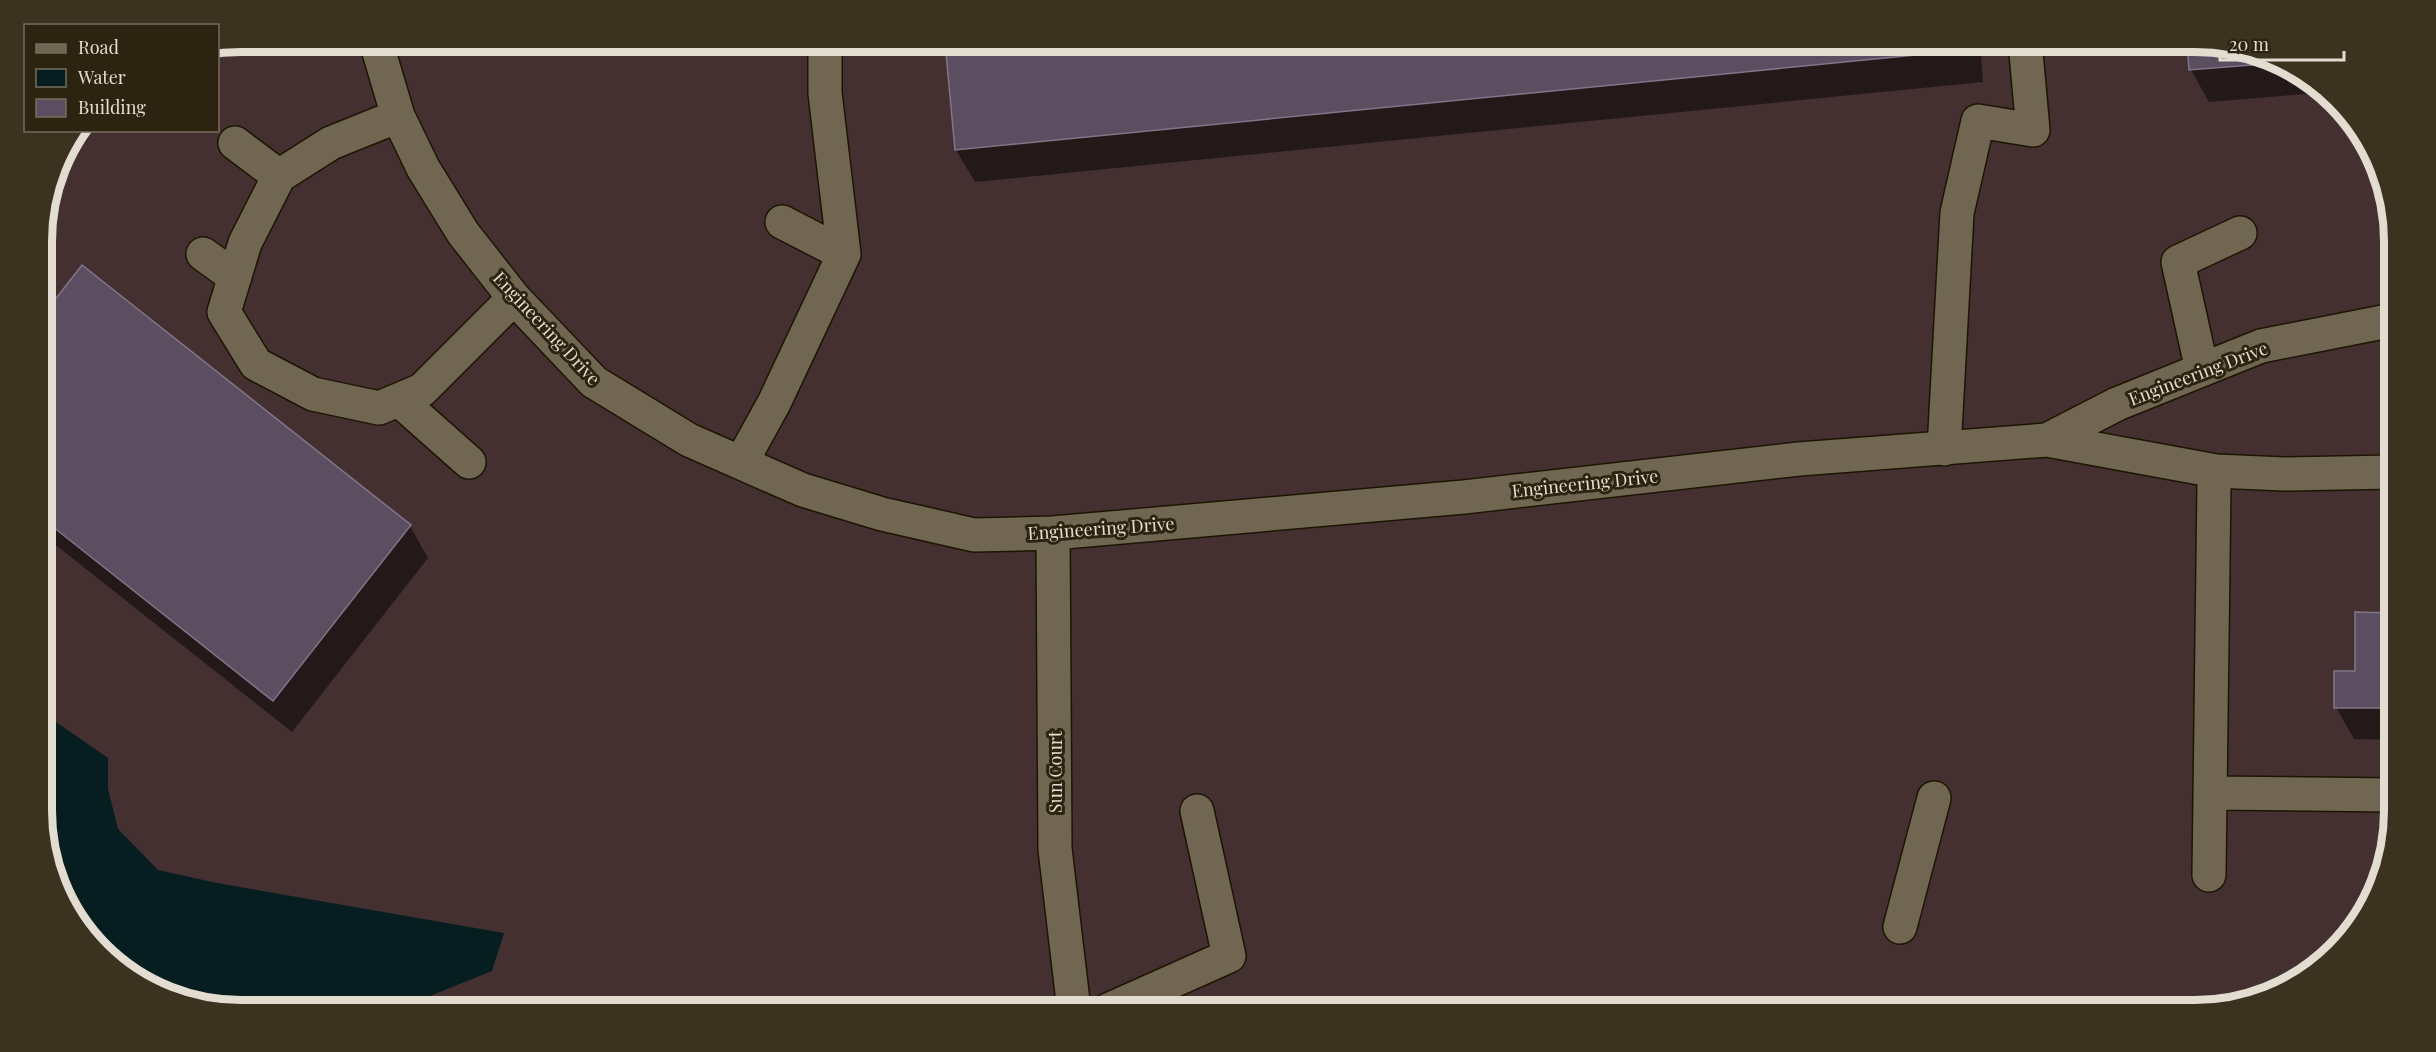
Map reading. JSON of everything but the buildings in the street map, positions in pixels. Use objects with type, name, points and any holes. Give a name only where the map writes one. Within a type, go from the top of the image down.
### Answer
[{"type":"street","points":[[1944,449],[1957,213],[1978,121],[2033,130],[2026,52]]},
{"type":"street","name":"Engineering Drive","points":[[378,53],[398,116],[423,168],[463,233],[514,298],[594,382],[689,440],[742,461],[803,490],[882,514],[975,535],[1053,533],[1464,497],[1798,459],[2047,440],[2217,471],[2284,474],[2384,472]]},
{"type":"street","points":[[742,461],[774,403],[844,254],[825,93],[825,53]]},
{"type":"street","points":[[398,116],[331,143],[279,176],[245,243],[224,312],[256,364],[313,394],[379,408],[422,390],[514,298]]},
{"type":"street","points":[[235,143],[279,176]]},
{"type":"street","points":[[782,222],[844,254]]},
{"type":"street","points":[[2202,370],[2178,262],[2240,233]]},
{"type":"street","points":[[203,254],[235,277]]},
{"type":"street","name":"Engineering Drive","points":[[2047,440],[2117,404],[2261,346],[2384,322]]},
{"type":"street","points":[[399,400],[470,462]]},
{"type":"street","points":[[2209,875],[2214,483],[2217,471]]},
{"type":"street","name":"Sun Court","points":[[1053,533],[1055,849],[1073,1000]]},
{"type":"street","points":[[2210,793],[2384,795]]},
{"type":"street","points":[[1900,927],[1934,798]]},
{"type":"street","points":[[1131,1000],[1229,956],[1197,811]]},
{"type":"shaded area","points":[[2194,52],[2231,56],[2267,67],[2289,78],[2309,92],[2328,108],[2344,127],[2358,147],[2369,169],[2382,217],[2384,242],[2384,810],[2380,847],[2369,883],[2358,905],[2336,935],[2299,968],[2255,989],[2231,996],[2206,999],[242,1000],[205,996],[169,985],[147,974],[127,960],[108,944],[92,925],[78,905],[67,883],[54,835],[52,810],[53,230],[59,193],[67,169],[88,132],[219,132],[219,54]]},
{"type":"water","points":[[52,719],[108,758],[108,789],[118,829],[158,870],[217,883],[504,933],[492,971],[420,1000],[217,998],[169,985],[147,974],[108,944],[78,905],[67,883],[54,835]]}]
